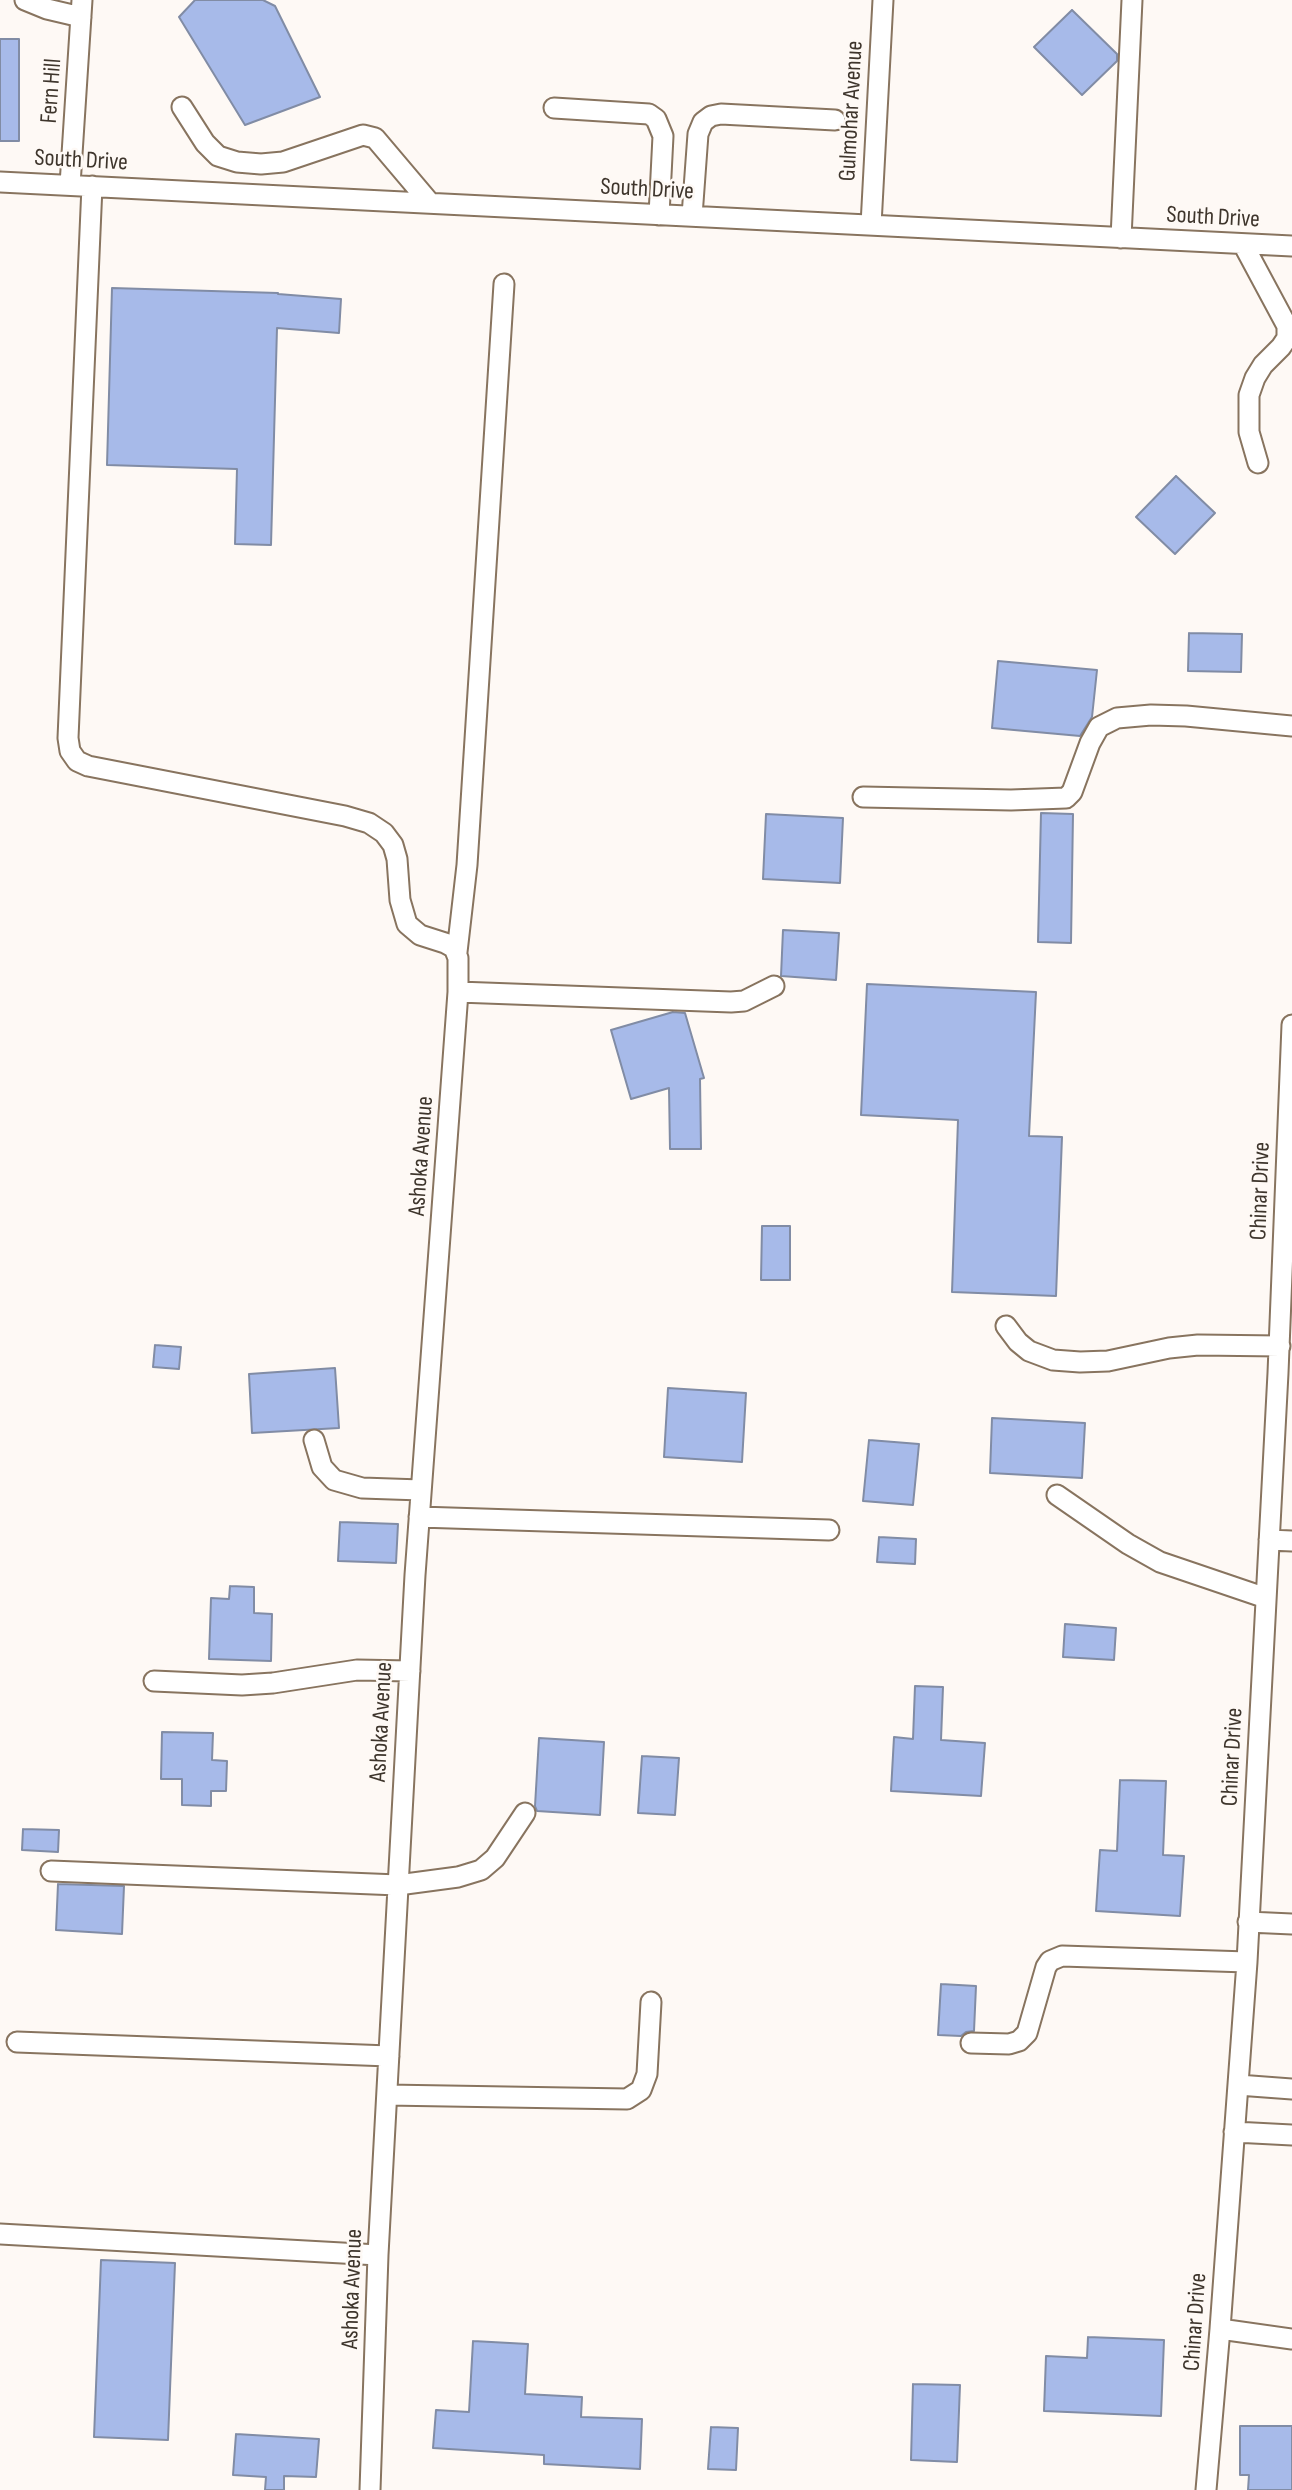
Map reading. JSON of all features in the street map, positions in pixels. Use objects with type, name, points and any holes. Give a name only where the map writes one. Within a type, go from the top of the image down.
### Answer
[{"type":"street","points":[[25,0],[47,9],[81,8]]},
{"type":"street","name":"Gulmohar Avenue","points":[[871,225],[883,0]]},
{"type":"street","points":[[1121,238],[1132,0]]},
{"type":"street","name":"Fern Hill","points":[[70,185],[81,8]]},
{"type":"street","points":[[182,107],[205,143],[218,156],[237,162],[283,162],[363,135],[375,138],[430,203]]},
{"type":"street","points":[[554,108],[649,114],[656,119],[663,136],[659,215]]},
{"type":"street","points":[[692,216],[698,134],[703,122],[711,116],[721,114],[835,120]]},
{"type":"street","name":"South Drive","points":[[0,182],[1292,246]]},
{"type":"street","points":[[92,187],[68,738],[70,751],[77,761],[88,766],[345,816],[369,824],[384,833],[393,845],[397,859],[400,900],[407,924],[420,935],[445,943],[458,955]]},
{"type":"street","points":[[1243,244],[1287,326],[1287,338],[1263,365],[1249,395],[1249,432],[1258,463]]},
{"type":"street","name":"Ashoka Avenue","points":[[370,2490],[378,2255],[419,1517],[458,992],[458,955],[467,865],[503,284]]},
{"type":"street","points":[[863,797],[1011,800],[1066,798],[1072,792],[1090,743],[1099,727],[1117,718],[1186,716],[1292,726]]},
{"type":"street","points":[[458,992],[731,1002],[744,1001],[774,986]]},
{"type":"street","name":"Chinar Drive","points":[[1206,2490],[1247,1962],[1289,1187],[1292,1025]]},
{"type":"street","points":[[1006,1326],[1018,1342],[1029,1350],[1053,1360],[1080,1363],[1108,1361],[1169,1348],[1198,1345],[1280,1346]]},
{"type":"street","points":[[314,1440],[322,1467],[334,1480],[362,1488],[421,1490]]},
{"type":"street","points":[[1057,1496],[1128,1545],[1160,1562],[1266,1598]]},
{"type":"street","points":[[419,1517],[829,1530]]},
{"type":"street","points":[[1269,1540],[1292,1541]]},
{"type":"street","points":[[153,1681],[242,1685],[357,1670],[410,1671]]},
{"type":"street","points":[[51,1871],[398,1885],[458,1877],[481,1870],[495,1858],[525,1813]]},
{"type":"street","points":[[1248,1922],[1292,1924]]},
{"type":"street","points":[[971,2043],[1009,2044],[1019,2041],[1027,2033],[1046,1967],[1050,1961],[1062,1955],[1247,1962]]},
{"type":"street","points":[[387,2095],[627,2099],[641,2090],[647,2074],[651,2002]]},
{"type":"street","points":[[17,2042],[389,2056]]},
{"type":"street","points":[[1238,2085],[1292,2089]]},
{"type":"street","points":[[1234,2132],[1292,2136]]},
{"type":"street","points":[[0,2234],[378,2255]]},
{"type":"street","points":[[1220,2329],[1292,2339]]},
{"type":"building","points":[[195,0],[263,0],[275,6],[320,97],[245,125],[179,17]]},
{"type":"building","points":[[1072,10],[1117,54],[1117,61],[1082,95],[1034,47]]},
{"type":"building","points":[[0,39],[19,39],[19,141],[0,141]]},
{"type":"building","points":[[112,288],[278,293],[341,299],[339,333],[277,328],[271,545],[235,544],[237,469],[107,465]]},
{"type":"building","points":[[1176,476],[1215,513],[1175,554],[1136,517]]},
{"type":"building","points":[[1189,633],[1242,634],[1241,672],[1188,671]]},
{"type":"building","points":[[998,661],[1097,670],[1092,717],[1080,736],[992,728]]},
{"type":"building","points":[[1041,813],[1073,814],[1071,943],[1038,942]]},
{"type":"building","points":[[766,814],[843,818],[840,883],[763,879]]},
{"type":"building","points":[[783,930],[839,933],[836,980],[781,976]]},
{"type":"building","points":[[867,984],[1036,992],[1029,1136],[1062,1137],[1056,1296],[952,1292],[958,1120],[861,1115]]},
{"type":"building","points":[[673,1012],[685,1013],[704,1078],[700,1079],[701,1149],[670,1149],[669,1088],[631,1099],[611,1030]]},
{"type":"building","points":[[762,1226],[790,1226],[790,1280],[761,1280]]},
{"type":"building","points":[[155,1345],[181,1347],[179,1369],[153,1367]]},
{"type":"building","points":[[335,1368],[339,1428],[252,1433],[249,1374]]},
{"type":"building","points":[[668,1388],[746,1393],[742,1462],[664,1457]]},
{"type":"building","points":[[992,1418],[1085,1423],[1082,1478],[990,1473]]},
{"type":"building","points":[[869,1440],[919,1444],[913,1505],[863,1501]]},
{"type":"building","points":[[340,1522],[398,1524],[396,1563],[338,1561]]},
{"type":"building","points":[[879,1537],[916,1539],[915,1564],[877,1562]]},
{"type":"building","points":[[230,1586],[254,1587],[254,1613],[272,1614],[271,1661],[209,1659],[211,1598],[229,1599]]},
{"type":"building","points":[[1065,1624],[1116,1628],[1114,1660],[1063,1657]]},
{"type":"building","points":[[915,1686],[943,1687],[941,1740],[985,1743],[981,1796],[891,1791],[894,1737],[913,1739]]},
{"type":"building","points":[[162,1732],[213,1733],[212,1760],[227,1761],[226,1791],[211,1791],[211,1806],[182,1805],[182,1779],[161,1779]]},
{"type":"building","points":[[539,1738],[604,1742],[600,1815],[537,1811],[535,1806]]},
{"type":"building","points":[[642,1756],[679,1758],[675,1815],[638,1813]]},
{"type":"building","points":[[1120,1780],[1166,1781],[1163,1855],[1184,1856],[1180,1916],[1096,1911],[1100,1850],[1117,1851]]},
{"type":"building","points":[[23,1829],[59,1830],[58,1852],[22,1850]]},
{"type":"building","points":[[58,1884],[124,1886],[122,1934],[56,1930]]},
{"type":"building","points":[[941,1984],[976,1986],[974,2031],[961,2036],[938,2035]]},
{"type":"building","points":[[101,2260],[175,2263],[168,2440],[94,2437]]},
{"type":"building","points":[[1088,2337],[1164,2340],[1161,2416],[1044,2411],[1046,2356],[1087,2358]]},
{"type":"building","points":[[473,2341],[528,2344],[525,2394],[582,2397],[581,2417],[642,2419],[640,2469],[544,2464],[544,2455],[433,2448],[436,2410],[469,2412]]},
{"type":"building","points":[[913,2384],[960,2385],[957,2462],[911,2460]]},
{"type":"building","points":[[1240,2426],[1292,2426],[1292,2490],[1248,2490],[1249,2475],[1240,2475]]},
{"type":"building","points":[[711,2427],[738,2428],[736,2470],[708,2469]]},
{"type":"building","points":[[236,2434],[319,2439],[316,2477],[284,2476],[284,2490],[265,2490],[266,2477],[233,2475]]}]
